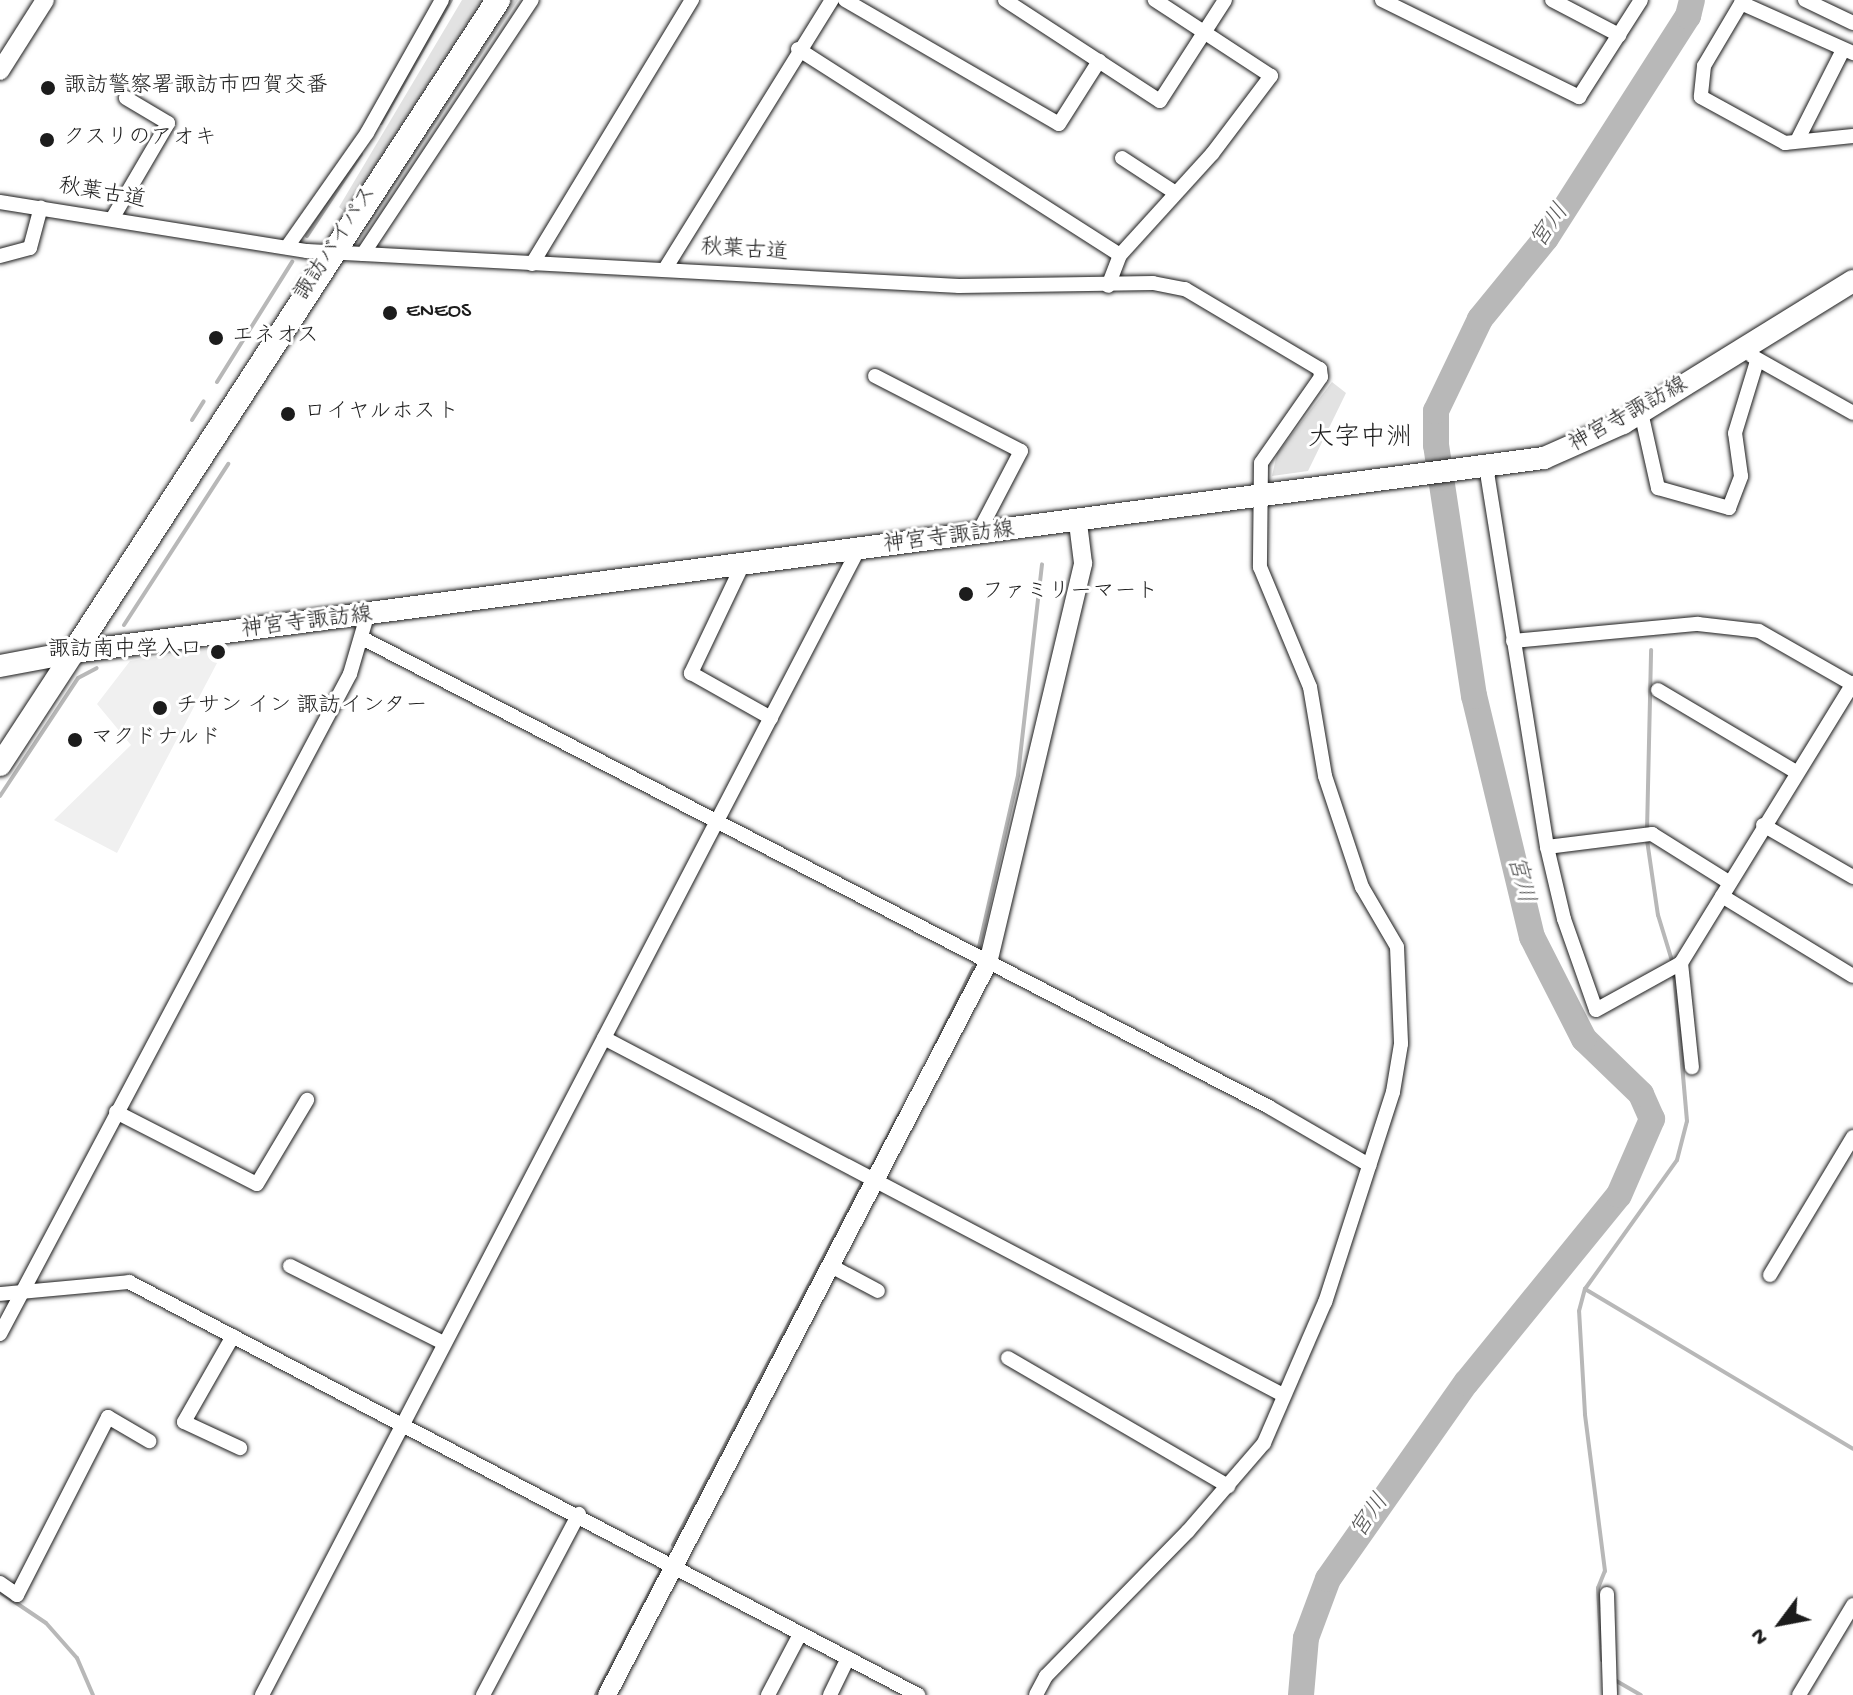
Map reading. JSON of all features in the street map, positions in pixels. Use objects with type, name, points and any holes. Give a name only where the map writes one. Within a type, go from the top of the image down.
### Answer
[{"type":"highway","name":"諏訪バイパス","points":[[74,652],[331,252],[498,0]]},
{"type":"main road","name":"神宮寺諏訪線","points":[[0,666],[74,652],[1078,523],[1571,450],[1751,355],[1853,281]]},
{"type":"main road","points":[[0,765],[74,652]]},
{"type":"street","points":[[0,71],[7,45],[45,0]]},
{"type":"street","points":[[287,247],[367,133],[442,0]]},
{"type":"street","points":[[363,254],[532,0]]},
{"type":"street","points":[[532,264],[692,0]]},
{"type":"street","points":[[665,269],[798,49],[832,0]]},
{"type":"street","points":[[845,0],[1059,124],[1099,61]]},
{"type":"street","points":[[1005,0],[1160,101],[1225,0]]},
{"type":"street","points":[[1108,286],[1120,255],[1230,132],[1271,76],[1155,0]]},
{"type":"street","points":[[1382,0],[1579,97],[1641,0]]},
{"type":"street","points":[[1552,0],[1619,35]]},
{"type":"street","points":[[1805,0],[1853,23]]},
{"type":"street","points":[[1797,141],[1848,52],[1742,1],[1704,66],[1701,97],[1785,143],[1853,136]]},
{"type":"street","points":[[798,49],[1120,255]]},
{"type":"street","points":[[112,219],[168,123],[126,98]]},
{"type":"street","points":[[1122,158],[1174,192]]},
{"type":"street","name":"秋葉古道","points":[[0,202],[331,252],[959,286],[1153,283],[1185,289],[1320,369],[1321,377],[1267,448],[1257,496]]},
{"type":"street","points":[[0,256],[30,248],[41,207]]},
{"type":"street","points":[[1641,412],[1658,488],[1729,508],[1741,476],[1735,433],[1751,355],[1853,413]]},
{"type":"street","points":[[875,376],[1021,451],[977,535]]},
{"type":"street","points":[[1476,466],[1513,641],[1547,847],[1564,919],[1596,1010],[1681,963],[1763,825],[1853,684],[1759,631],[1698,624],[1513,641]]},
{"type":"street","points":[[1036,1695],[1046,1676],[1228,1486],[1264,1443],[1325,1302],[1369,1165],[1401,1044],[1401,966],[1390,931],[1362,887],[1325,776],[1310,687],[1271,603],[1260,567],[1257,496]]},
{"type":"street","points":[[607,1695],[988,963],[1083,563],[1078,523]]},
{"type":"street","points":[[262,1695],[400,1422],[858,550]]},
{"type":"street","points":[[742,566],[691,673],[771,718]]},
{"type":"street","points":[[0,1334],[364,639],[367,616]]},
{"type":"street","points":[[364,639],[1269,1107],[1369,1165]]},
{"type":"street","points":[[1658,690],[1796,772]]},
{"type":"street","points":[[1763,825],[1853,877]]},
{"type":"street","points":[[1547,847],[1652,834],[1724,889],[1853,976]]},
{"type":"street","points":[[1681,963],[1692,1067]]},
{"type":"street","points":[[604,1038],[1283,1395]]},
{"type":"street","points":[[116,1112],[257,1184],[307,1100]]},
{"type":"street","points":[[1770,1275],[1853,1137]]},
{"type":"street","points":[[290,1266],[444,1343]]},
{"type":"street","points":[[831,1266],[878,1291]]},
{"type":"street","points":[[0,1294],[129,1282],[579,1514],[918,1695]]},
{"type":"street","points":[[233,1336],[184,1422],[240,1448]]},
{"type":"street","points":[[1008,1358],[1228,1486]]},
{"type":"street","points":[[0,1583],[17,1595],[108,1417],[149,1441]]},
{"type":"street","points":[[483,1695],[579,1514]]},
{"type":"street","points":[[1607,1594],[1610,1695]]},
{"type":"street","points":[[1799,1695],[1853,1605]]},
{"type":"street","points":[[768,1695],[800,1634]]},
{"type":"street","points":[[830,1695],[848,1658]]},
{"type":"shaded area","points":[[462,0],[484,0],[345,212],[339,207]]},
{"type":"shaded area","points":[[510,0],[518,0],[367,227],[362,224]]},
{"type":"shaded area","points":[[1332,382],[1346,393],[1308,471],[1272,476],[1277,454]]},
{"type":"shaded area","points":[[226,646],[117,853],[54,820],[131,745],[97,704],[130,661]]},
{"type":"waterway","points":[[381,123],[451,0]]},
{"type":"waterway","name":"宮川","points":[[1301,1695],[1306,1638],[1328,1579],[1466,1383],[1619,1195],[1652,1119],[1641,1094],[1584,1039],[1532,937],[1474,696],[1436,445],[1436,411],[1480,319],[1546,238],[1688,16],[1692,0]]},
{"type":"waterway","points":[[307,236],[361,154]]},
{"type":"waterway","points":[[217,382],[292,262]]},
{"type":"waterway","points":[[192,420],[204,401]]},
{"type":"waterway","points":[[124,625],[228,464]]},
{"type":"waterway","points":[[979,947],[1018,775],[1042,564]]},
{"type":"waterway","points":[[1647,831],[1651,650]]},
{"type":"waterway","points":[[0,796],[78,678],[97,668]]},
{"type":"waterway","points":[[1647,840],[1658,915],[1673,964]]},
{"type":"waterway","points":[[934,1048],[973,968]]},
{"type":"waterway","points":[[1602,1660],[1598,1588],[1605,1571],[1585,1414],[1579,1311],[1585,1289],[1677,1160],[1687,1121],[1674,972]]},
{"type":"waterway","points":[[873,1165],[900,1113]]},
{"type":"waterway","points":[[673,1545],[863,1182]]},
{"type":"waterway","points":[[1585,1289],[1853,1449]]},
{"type":"waterway","points":[[596,1695],[662,1569]]},
{"type":"waterway","points":[[0,1592],[46,1623],[77,1658],[93,1695]]},
{"type":"waterway","points":[[1613,1679],[1641,1695]]},
{"type":"place","name":"諏訪警察署諏訪市四賀交番","points":[[48,88]]},
{"type":"place","name":"クスリのアオキ","points":[[47,140]]},
{"type":"place","name":"ENEOS","points":[[390,313]]},
{"type":"place","name":"エネオス","points":[[216,338]]},
{"type":"place","name":"ロイヤルホスト","points":[[288,414]]},
{"type":"place","name":"ファミリーマート","points":[[966,594]]},
{"type":"place","name":"諏訪南中学入口","points":[[218,652]]},
{"type":"place","name":"チサン イン 諏訪インター","points":[[160,708]]},
{"type":"place","name":"マクドナルド","points":[[75,740]]},
{"type":"district","name":"大字中洲","points":[[1360,440]]}]
